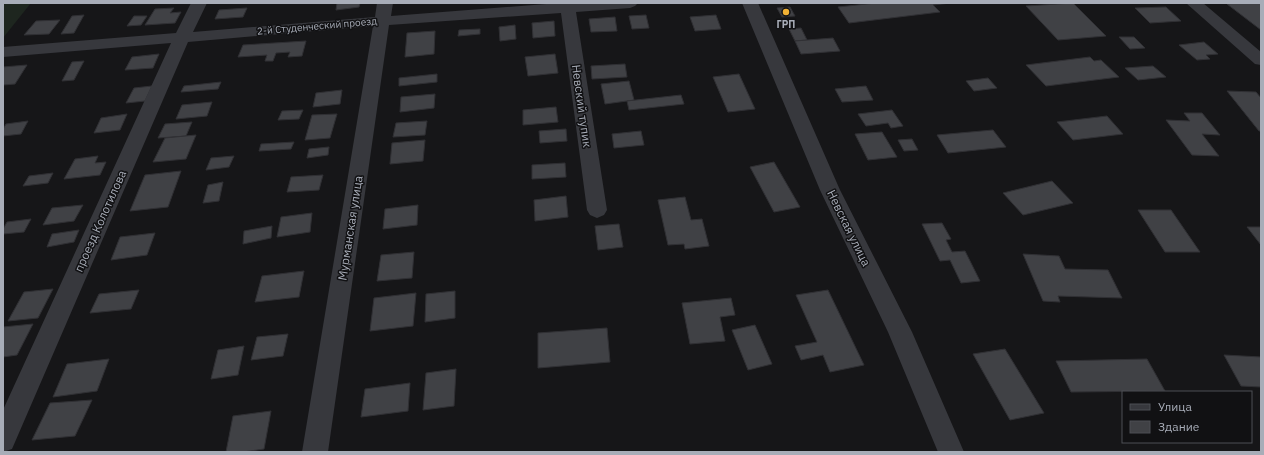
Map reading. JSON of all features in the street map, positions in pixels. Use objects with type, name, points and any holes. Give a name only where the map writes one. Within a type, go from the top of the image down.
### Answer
[{"type":"street","name":"проезд Колотилова","points":[[3,440],[182,37],[199,3]]},
{"type":"street","name":"2-й Студенческий проезд","points":[[3,52],[182,37],[384,12],[630,3]]},
{"type":"street","name":"Невская улица","points":[[750,3],[830,190],[900,332],[951,452]]},
{"type":"street","points":[[1194,3],[1261,60]]},
{"type":"street","name":"Невский тупик","points":[[567,6],[598,210]]},
{"type":"street","name":"Мурманская улица","points":[[315,452],[384,12]]},
{"type":"shaded area","points":[[3,3],[31,3],[3,38]]},
{"type":"building","points":[[337,3],[360,3],[359,7],[336,10]]},
{"type":"building","points":[[876,3],[951,3],[933,5],[940,12],[849,23],[838,7]]},
{"type":"building","points":[[1073,3],[1106,36],[1058,40],[1026,6]]},
{"type":"building","points":[[1234,3],[1261,3],[1261,30],[1227,4]]},
{"type":"building","name":"ГРП","points":[[790,7],[795,16],[782,17],[777,8]]},
{"type":"building","points":[[1166,7],[1181,21],[1150,23],[1135,8]]},
{"type":"building","points":[[174,8],[170,13],[181,12],[175,23],[145,25],[155,9]]},
{"type":"building","points":[[247,8],[243,17],[215,19],[219,10]]},
{"type":"building","points":[[84,15],[74,33],[61,34],[72,16]]},
{"type":"building","points":[[646,15],[649,28],[632,29],[629,16]]},
{"type":"building","points":[[716,15],[721,29],[695,31],[690,17]]},
{"type":"building","points":[[134,16],[147,16],[141,25],[127,26]]},
{"type":"building","points":[[615,17],[617,31],[591,32],[589,19]]},
{"type":"building","points":[[60,20],[49,34],[24,35],[36,21]]},
{"type":"building","points":[[554,21],[555,36],[533,38],[532,23]]},
{"type":"building","points":[[515,25],[516,39],[500,41],[499,27]]},
{"type":"building","points":[[801,28],[807,40],[795,41],[789,29]]},
{"type":"building","points":[[480,29],[480,34],[458,36],[459,30]]},
{"type":"building","points":[[435,31],[434,54],[405,57],[407,33]]},
{"type":"building","points":[[1119,37],[1134,37],[1145,48],[1130,49]]},
{"type":"building","points":[[833,38],[840,51],[801,54],[795,41]]},
{"type":"building","points":[[306,41],[302,56],[288,57],[290,52],[276,53],[273,61],[265,61],[267,55],[238,57],[243,45]]},
{"type":"building","points":[[1204,42],[1218,54],[1206,55],[1210,59],[1197,60],[1179,45]]},
{"type":"building","points":[[159,54],[153,68],[125,70],[132,57]]},
{"type":"building","points":[[555,54],[558,73],[528,76],[525,57]]},
{"type":"building","points":[[1090,57],[1094,61],[1101,60],[1119,77],[1046,86],[1026,65]]},
{"type":"building","points":[[84,61],[74,80],[62,81],[72,62]]},
{"type":"building","points":[[625,64],[627,77],[592,79],[591,66]]},
{"type":"building","points":[[27,65],[15,84],[3,85],[3,67]]},
{"type":"building","points":[[1153,66],[1166,77],[1138,80],[1125,68]]},
{"type":"building","points":[[437,74],[437,82],[399,86],[399,78]]},
{"type":"building","points":[[739,74],[755,109],[728,112],[713,77]]},
{"type":"building","points":[[988,78],[997,88],[974,91],[966,81]]},
{"type":"building","points":[[629,81],[634,100],[605,104],[601,84]]},
{"type":"building","points":[[221,82],[218,89],[181,92],[184,86]]},
{"type":"building","points":[[152,86],[145,101],[126,103],[134,88]]},
{"type":"building","points":[[866,86],[873,100],[842,102],[835,89]]},
{"type":"building","points":[[342,90],[340,104],[313,107],[316,93]]},
{"type":"building","points":[[1227,91],[1256,92],[1261,98],[1261,131],[1259,131]]},
{"type":"building","points":[[435,94],[434,108],[400,112],[401,97]]},
{"type":"building","points":[[681,95],[684,104],[629,110],[627,101]]},
{"type":"building","points":[[212,102],[207,116],[176,119],[182,105]]},
{"type":"building","points":[[556,107],[558,122],[523,125],[523,110]]},
{"type":"building","points":[[303,110],[299,119],[278,120],[282,111]]},
{"type":"building","points":[[892,110],[903,126],[891,128],[888,123],[866,126],[858,114]]},
{"type":"building","points":[[1184,113],[1202,113],[1220,135],[1202,134],[1219,156],[1192,155],[1166,120],[1190,121]]},
{"type":"building","points":[[127,114],[120,130],[94,133],[101,118]]},
{"type":"building","points":[[337,114],[330,138],[305,140],[312,115]]},
{"type":"building","points":[[1107,116],[1123,134],[1073,140],[1057,122]]},
{"type":"building","points":[[28,121],[21,134],[3,136],[3,129],[6,124]]},
{"type":"building","points":[[427,121],[425,135],[393,137],[396,123]]},
{"type":"building","points":[[192,122],[186,136],[158,138],[165,124]]},
{"type":"building","points":[[566,129],[567,141],[540,143],[539,131]]},
{"type":"building","points":[[993,130],[1006,147],[948,153],[937,135]]},
{"type":"building","points":[[641,131],[644,145],[614,148],[612,134]]},
{"type":"building","points":[[882,132],[897,157],[868,160],[855,134]]},
{"type":"building","points":[[196,135],[186,159],[153,162],[165,138]]},
{"type":"building","points":[[912,139],[918,150],[904,151],[898,140]]},
{"type":"building","points":[[425,140],[423,161],[390,164],[392,143]]},
{"type":"building","points":[[294,142],[291,149],[259,151],[261,144]]},
{"type":"building","points":[[329,147],[328,155],[307,158],[309,149]]},
{"type":"building","points":[[98,156],[95,163],[106,162],[100,175],[64,179],[75,159]]},
{"type":"building","points":[[234,156],[229,167],[206,170],[211,158]]},
{"type":"building","points":[[774,162],[800,207],[774,212],[750,167]]},
{"type":"building","points":[[565,163],[566,177],[532,179],[532,165]]},
{"type":"building","points":[[181,171],[168,207],[130,211],[145,175]]},
{"type":"building","points":[[53,173],[48,183],[23,186],[29,176]]},
{"type":"building","points":[[323,175],[319,190],[287,192],[291,177]]},
{"type":"building","points":[[1052,181],[1073,203],[1023,215],[1003,193]]},
{"type":"building","points":[[223,182],[219,201],[203,203],[208,185]]},
{"type":"building","points":[[566,196],[568,217],[535,221],[534,200]]},
{"type":"building","points":[[685,197],[691,220],[702,219],[709,246],[685,249],[684,244],[668,245],[658,200]]},
{"type":"building","points":[[83,205],[74,221],[43,225],[52,208]]},
{"type":"building","points":[[418,205],[417,225],[383,229],[385,209]]},
{"type":"building","points":[[1138,210],[1171,210],[1200,252],[1165,252]]},
{"type":"building","points":[[312,213],[310,232],[277,237],[281,217]]},
{"type":"building","points":[[31,219],[24,232],[3,234],[3,229],[7,222]]},
{"type":"building","points":[[942,223],[951,239],[946,240],[952,252],[965,251],[980,281],[961,283],[950,260],[940,261],[922,224]]},
{"type":"building","points":[[619,224],[623,247],[598,250],[595,226]]},
{"type":"building","points":[[272,226],[271,238],[243,244],[244,231]]},
{"type":"building","points":[[1247,227],[1261,227],[1261,245]]},
{"type":"building","points":[[79,230],[74,242],[47,247],[52,234]]},
{"type":"building","points":[[155,233],[147,255],[111,260],[120,237]]},
{"type":"building","points":[[414,252],[412,278],[377,281],[381,255]]},
{"type":"building","points":[[1023,254],[1059,256],[1065,269],[1108,270],[1122,298],[1058,296],[1060,302],[1043,301]]},
{"type":"building","points":[[304,271],[299,297],[255,302],[262,276]]},
{"type":"building","points":[[53,289],[38,318],[8,321],[24,292]]},
{"type":"building","points":[[139,290],[131,309],[90,313],[99,294]]},
{"type":"building","points":[[828,290],[864,365],[830,372],[823,355],[801,360],[795,346],[817,342],[796,295]]},
{"type":"building","points":[[455,291],[455,318],[425,322],[426,294]]},
{"type":"building","points":[[416,293],[413,326],[370,331],[374,298]]},
{"type":"building","points":[[731,298],[735,315],[720,317],[725,341],[690,344],[682,303]]},
{"type":"building","points":[[33,324],[17,355],[3,357],[3,327]]},
{"type":"building","points":[[755,325],[772,364],[748,370],[732,330]]},
{"type":"building","points":[[607,328],[610,362],[538,368],[538,333]]},
{"type":"building","points":[[288,334],[283,356],[251,360],[257,337]]},
{"type":"building","points":[[244,346],[238,375],[211,379],[218,350]]},
{"type":"building","points":[[1005,349],[1044,413],[1010,420],[973,354]]},
{"type":"building","points":[[1224,355],[1261,357],[1261,387],[1241,386]]},
{"type":"building","points":[[109,359],[97,391],[53,397],[67,364]]},
{"type":"building","points":[[1147,359],[1165,391],[1071,392],[1056,361]]},
{"type":"building","points":[[456,369],[454,406],[423,410],[426,373]]},
{"type":"building","points":[[410,383],[408,411],[361,417],[365,389]]},
{"type":"building","points":[[92,400],[75,436],[32,440],[50,403]]},
{"type":"building","points":[[271,411],[264,449],[243,452],[226,452],[233,416]]},
{"type":"place","name":"ГРП","points":[[786,12]]}]
